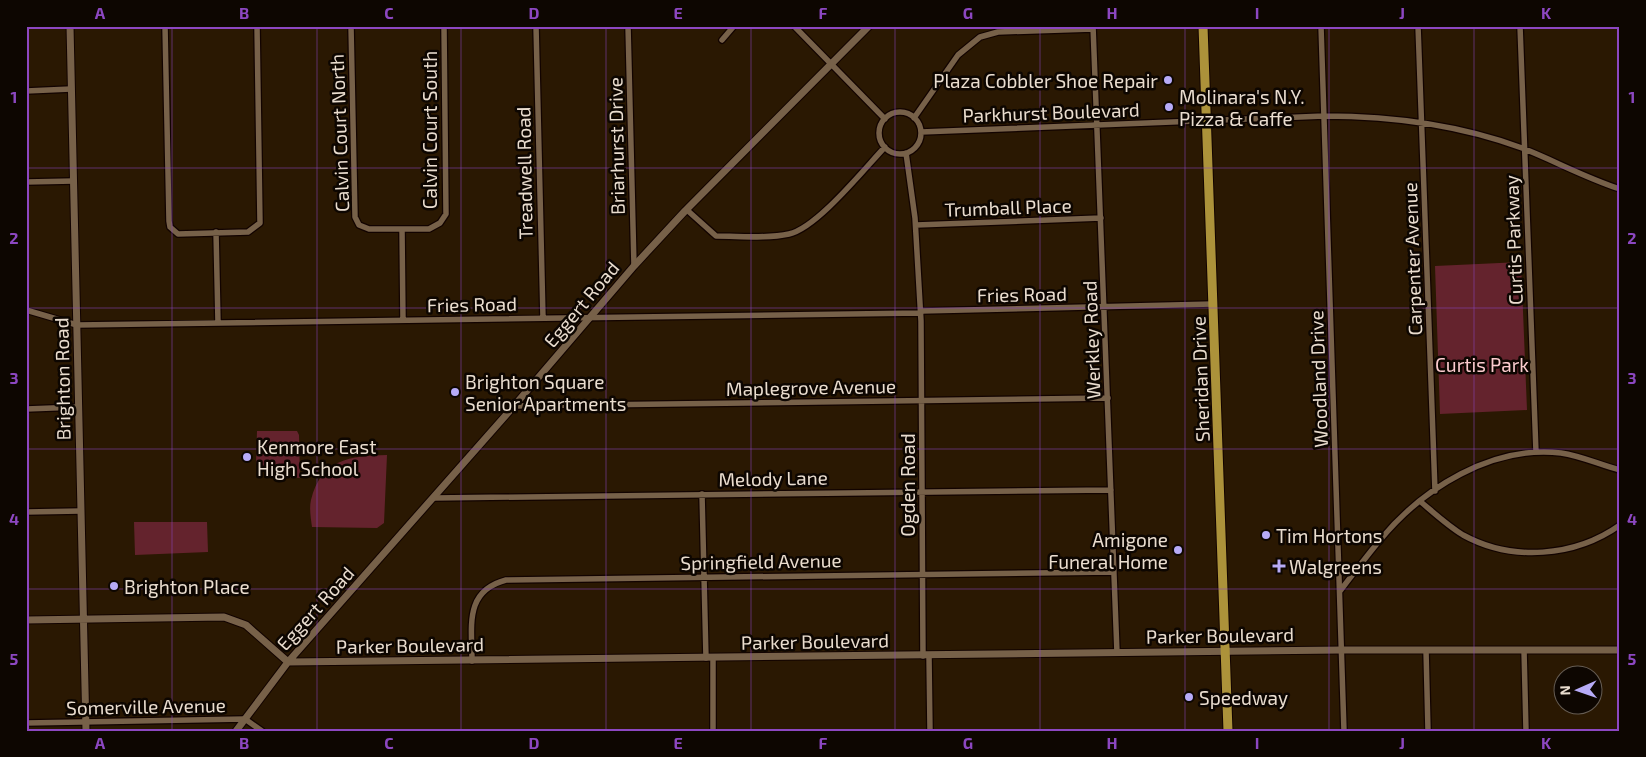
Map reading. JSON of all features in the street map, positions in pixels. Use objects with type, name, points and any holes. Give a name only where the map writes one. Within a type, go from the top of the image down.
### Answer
[{"type":"main road","name":"Sheridan Drive","points":[[1203,26],[1228,731]]},
{"type":"street","name":"Brighton Road","points":[[70,26],[86,731]]},
{"type":"street","points":[[165,26],[170,227],[178,234],[248,232],[257,227],[262,217],[257,26]]},
{"type":"street","name":"Calvin Court North","points":[[351,26],[355,218],[359,225],[369,229],[402,229]]},
{"type":"street","name":"Calvin Court South","points":[[402,229],[429,229],[435,227],[444,219],[448,208],[444,26]]},
{"type":"street","name":"Treadwell Road","points":[[536,26],[543,318]]},
{"type":"street","name":"Briarhurst Drive","points":[[628,26],[634,266]]},
{"type":"street","points":[[722,40],[734,26]]},
{"type":"street","points":[[794,26],[885,119]]},
{"type":"street","name":"Eggert Road","points":[[236,731],[288,662],[434,498],[634,266],[686,210],[869,26]]},
{"type":"street","name":"Woodland Drive","points":[[1321,26],[1344,731]]},
{"type":"street","name":"Carpenter Avenue","points":[[1418,26],[1435,491]]},
{"type":"street","name":"Curtis Parkway","points":[[1520,26],[1536,452]]},
{"type":"street","points":[[914,118],[958,55],[980,37],[998,32],[1093,27]]},
{"type":"street","name":"Werkley Road","points":[[1093,27],[1117,653]]},
{"type":"street","points":[[26,90],[72,89]]},
{"type":"street","points":[[897,112],[906,113],[914,118],[921,132],[918,143],[906,153],[894,153],[885,148],[880,140],[880,131],[885,119],[897,112]]},
{"type":"street","name":"Parkhurst Boulevard","points":[[921,132],[1324,116],[1376,117],[1421,122],[1478,134],[1524,149],[1620,189]]},
{"type":"street","points":[[686,210],[716,236],[780,235],[798,232],[814,222],[885,148]]},
{"type":"street","name":"Ogden Road","points":[[906,153],[916,225],[921,312],[922,574],[930,731]]},
{"type":"street","points":[[26,182],[74,181]]},
{"type":"street","name":"Trumball Place","points":[[916,225],[1101,218]]},
{"type":"street","points":[[402,229],[403,320]]},
{"type":"street","points":[[216,232],[218,322]]},
{"type":"street","name":"Fries Road","points":[[26,310],[77,325],[921,312],[1213,304]]},
{"type":"street","name":"Maplegrove Avenue","points":[[514,406],[1108,398]]},
{"type":"street","points":[[26,408],[79,407]]},
{"type":"street","points":[[1340,591],[1380,539],[1421,502],[1465,472],[1489,461],[1536,452],[1576,456],[1620,470]]},
{"type":"street","name":"Melody Lane","points":[[434,498],[1112,490]]},
{"type":"street","points":[[702,494],[704,577],[713,731]]},
{"type":"street","points":[[1421,502],[1468,538],[1491,547],[1519,552],[1540,553],[1565,550],[1591,541],[1620,525]]},
{"type":"street","points":[[26,512],[81,510]]},
{"type":"street","name":"Springfield Avenue","points":[[472,660],[473,610],[485,590],[498,582],[506,580],[1114,572]]},
{"type":"street","points":[[26,620],[224,617],[246,626],[288,662]]},
{"type":"street","points":[[1426,650],[1428,731]]},
{"type":"street","points":[[1524,650],[1526,731]]},
{"type":"street","name":"Parker Boulevard","points":[[288,662],[1226,651],[1620,650]]},
{"type":"street","name":"Somerville Avenue","points":[[26,723],[245,719],[262,731]]},
{"type":"green space","name":"Curtis Park","points":[[1521,262],[1527,410],[1440,414],[1435,266]]},
{"type":"green space","points":[[257,431],[297,431],[299,435],[300,478],[272,476],[256,463]]},
{"type":"green space","points":[[387,455],[384,523],[377,528],[312,527],[311,500],[316,486],[330,468],[339,462],[349,459]]},
{"type":"green space","points":[[134,522],[207,522],[208,552],[135,555]]},
{"type":"place","name":"Plaza Cobbler Shoe Repair","points":[[1168,80]]},
{"type":"place","name":"Molinara's N.Y. Pizza & Caffe","points":[[1169,107]]},
{"type":"place","name":"Brighton Square Senior Apartments","points":[[455,392]]},
{"type":"place","name":"Kenmore East High School","points":[[247,457]]},
{"type":"place","name":"Tim Hortons","points":[[1266,535]]},
{"type":"place","name":"Amigone Funeral Home","points":[[1178,550]]},
{"type":"place","name":"Walgreens","points":[[1279,566]]},
{"type":"place","name":"Brighton Place","points":[[114,586]]},
{"type":"place","name":"Speedway","points":[[1189,697]]}]
